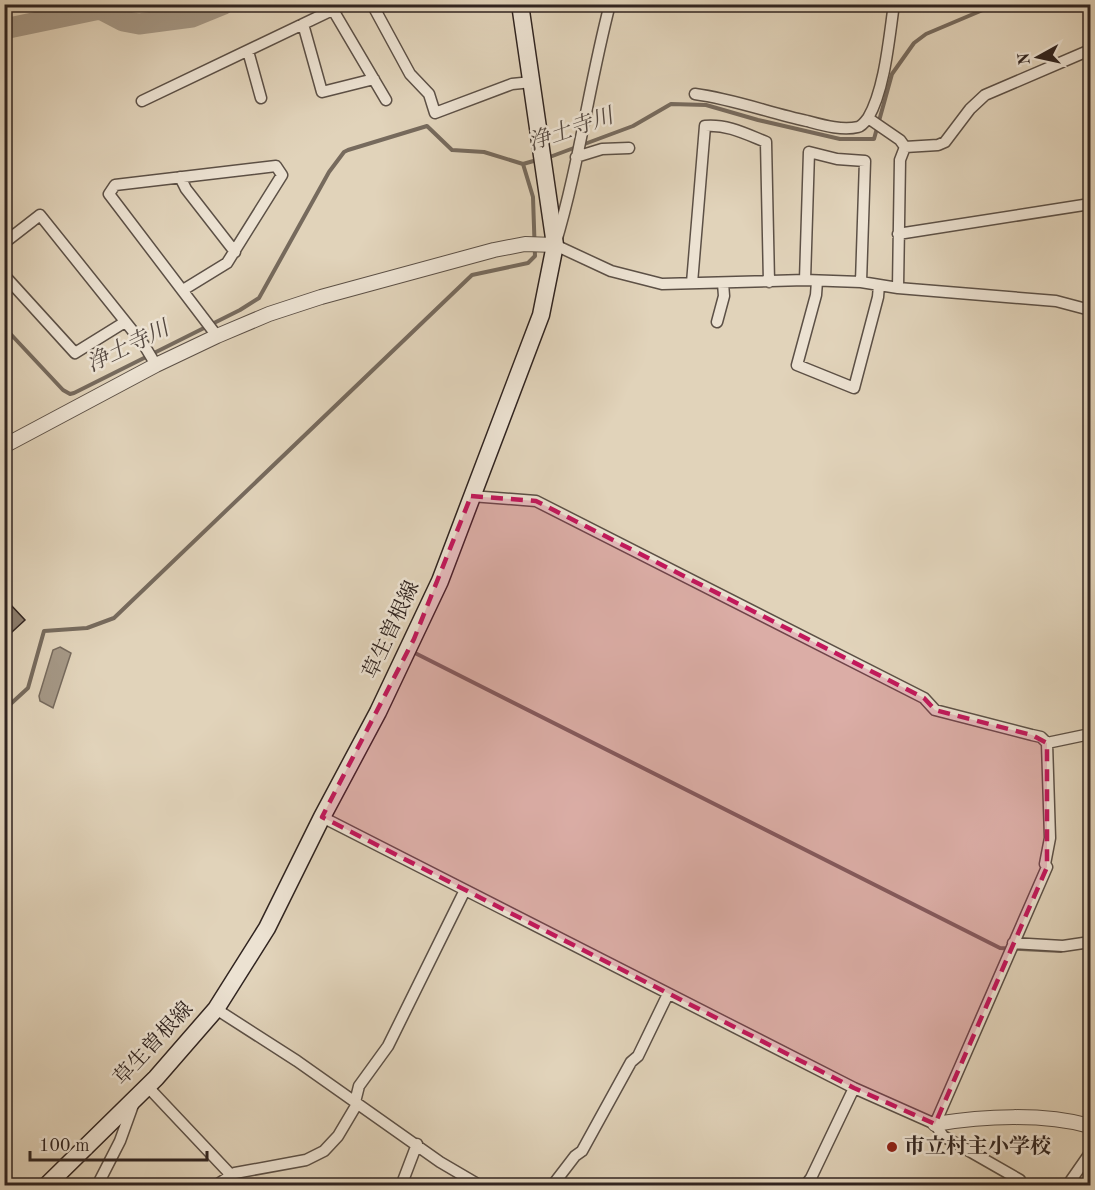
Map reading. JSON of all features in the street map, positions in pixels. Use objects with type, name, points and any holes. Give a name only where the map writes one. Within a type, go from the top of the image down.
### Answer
[{"type":"main road","name":"草生曽根線","points":[[46,1185],[135,1099],[216,1009],[267,928],[322,817],[378,712],[440,581],[541,315],[555,245],[520,4]]},
{"type":"street","points":[[142,101],[345,4]]},
{"type":"street","points":[[372,4],[410,74],[429,94],[435,113],[512,84],[532,82]]},
{"type":"street","points":[[555,245],[566,211],[610,4]]},
{"type":"street","points":[[695,94],[731,100],[761,110],[832,127],[856,128],[869,119],[873,110],[885,64],[894,4]]},
{"type":"street","points":[[333,10],[387,100]]},
{"type":"street","points":[[303,24],[322,92],[374,79]]},
{"type":"street","points":[[905,147],[938,145],[945,142],[970,109],[985,94],[1090,50]]},
{"type":"street","points":[[248,51],[261,98]]},
{"type":"street","points":[[869,119],[900,140],[905,147]]},
{"type":"street","points":[[692,283],[705,126],[715,125],[734,129],[766,142],[769,282]]},
{"type":"street","points":[[898,288],[900,160],[905,147]]},
{"type":"street","points":[[576,156],[602,149],[629,148]]},
{"type":"street","points":[[805,280],[809,152],[837,159],[865,161],[861,282]]},
{"type":"street","points":[[183,290],[227,263],[282,175],[276,166],[115,185],[109,194],[217,336]]},
{"type":"street","points":[[180,177],[186,189],[235,252]]},
{"type":"street","points":[[898,234],[1090,204]]},
{"type":"street","points":[[4,243],[40,215],[144,345],[156,365]]},
{"type":"street","points":[[4,446],[156,365],[217,336],[269,315],[321,297],[494,250],[525,244],[555,245],[611,271],[662,284],[805,280],[861,282],[898,288],[1056,301],[1090,310]]},
{"type":"street","points":[[4,275],[75,353],[125,322]]},
{"type":"street","points":[[817,281],[816,294],[797,365],[854,388],[878,297],[879,285]]},
{"type":"street","points":[[717,322],[724,296],[723,283]]},
{"type":"street","points":[[471,496],[536,501],[924,698],[935,710],[1041,737],[1047,744],[1050,838],[1045,864],[1047,867],[935,1124]]},
{"type":"street","points":[[1047,744],[1090,734]]},
{"type":"street","points":[[322,817],[854,1088],[935,1124],[943,1136],[1020,1180],[1023,1185]]},
{"type":"street","points":[[215,1185],[231,1175],[259,1167],[306,1160],[324,1151],[338,1136],[356,1103],[358,1086],[388,1046],[465,890]]},
{"type":"street","points":[[1013,943],[1063,946],[1090,942]]},
{"type":"street","points":[[552,1185],[575,1156],[582,1151],[631,1062],[638,1056],[668,994]]},
{"type":"street","points":[[216,1009],[297,1061],[440,1162],[481,1185]]},
{"type":"street","points":[[147,1086],[231,1175]]},
{"type":"street","points":[[805,1185],[811,1178],[854,1088]]},
{"type":"street","points":[[97,1185],[120,1141],[135,1099]]},
{"type":"street","points":[[935,1124],[962,1120],[1042,1118],[1066,1120],[1090,1126]]},
{"type":"street","points":[[401,1185],[417,1144]]},
{"type":"street","points":[[1067,1185],[1090,1153]]},
{"type":"highlighted area","points":[[471,496],[536,501],[924,698],[935,710],[1032,735],[1047,743],[1047,867],[935,1124],[854,1088],[322,817],[414,639]]},
{"type":"shaded area","points":[[60,647],[71,653],[53,708],[40,701],[39,696],[53,650]]},
{"type":"building","points":[[10,604],[25,620],[12,632],[4,623],[4,609]]},
{"type":"waterway","points":[[4,29],[100,9],[123,21],[139,24],[192,17],[224,4]]},
{"type":"waterway","name":"浄土寺川","points":[[547,158],[633,126],[671,104],[706,105],[840,139],[874,139],[892,74],[914,43],[926,34],[997,4]]},
{"type":"waterway","name":"浄土寺川","points":[[4,327],[63,390],[70,394],[74,393],[240,310],[259,298],[329,172],[344,152],[427,126],[452,150],[484,152],[523,164],[537,160]]},
{"type":"waterway","points":[[4,710],[28,688],[44,631],[87,628],[114,618],[472,275],[528,263],[535,256],[533,197],[523,164]]},
{"type":"waterway","points":[[413,652],[1000,948],[1061,951]]},
{"type":"place","name":"市立村主小学校","points":[[892,1147]]}]
